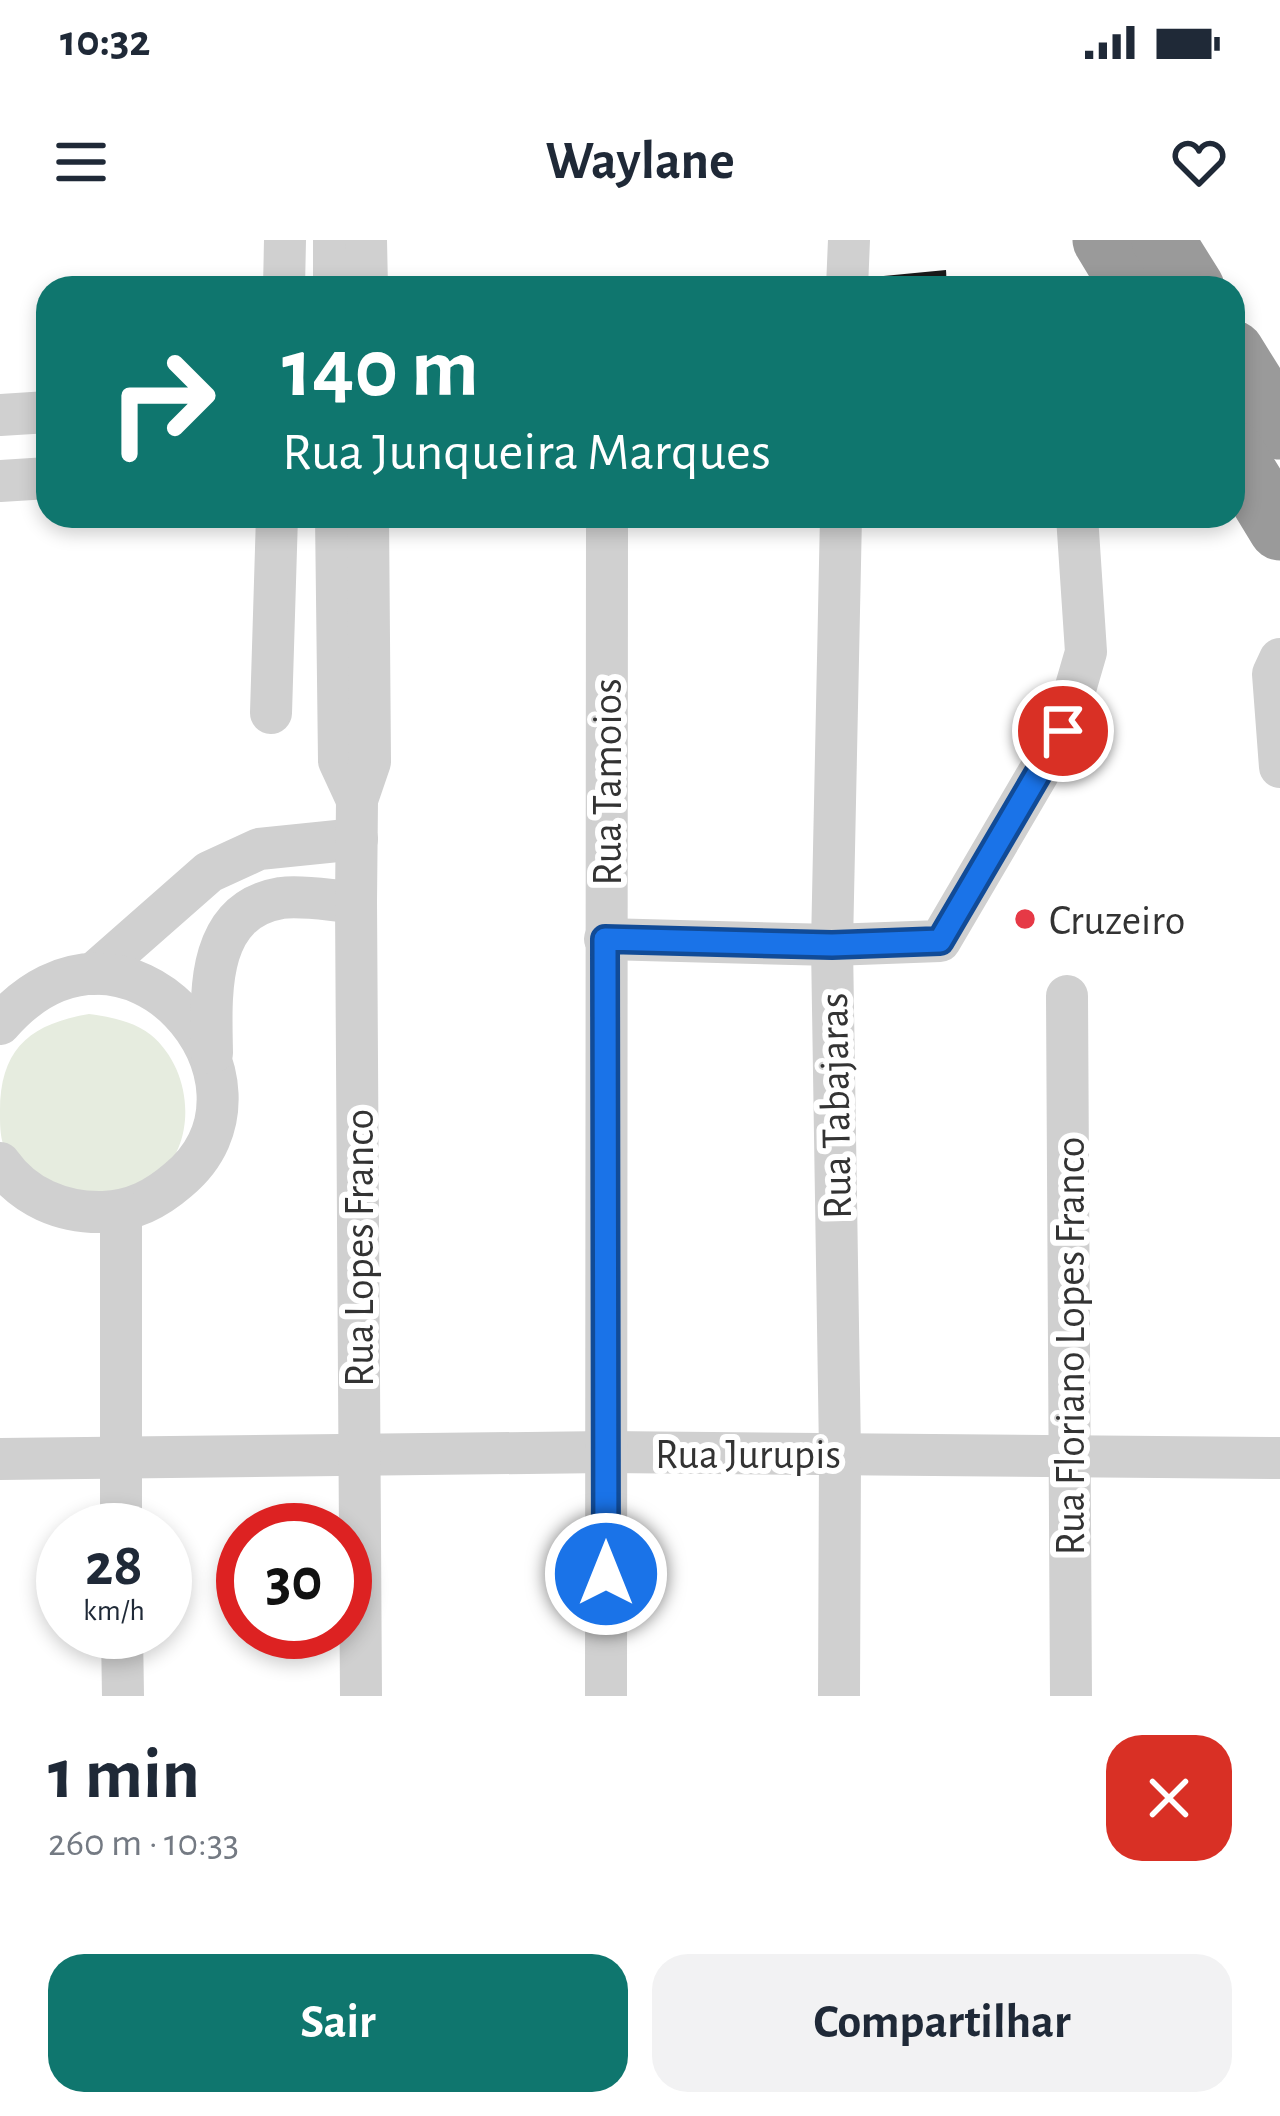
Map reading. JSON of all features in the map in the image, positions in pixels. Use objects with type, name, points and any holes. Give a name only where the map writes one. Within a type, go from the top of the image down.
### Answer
[{"type":"highway","points":[[1104,240],[1126,276]]},
{"type":"highway","points":[[1163,240],[1186,276]]},
{"type":"highway","points":[[1245,371],[1280,428]]},
{"type":"highway","points":[[1245,472],[1280,529]]},
{"type":"street","points":[[284,276],[285,240]]},
{"type":"street","points":[[334,240],[334,276]]},
{"type":"street","points":[[366,240],[367,276]]},
{"type":"street","points":[[848,276],[849,240]]},
{"type":"street","points":[[0,415],[36,413]]},
{"type":"street","points":[[0,481],[36,479]]},
{"type":"street","points":[[271,713],[277,528]]},
{"type":"street","name":"Rua Lopes Franco","points":[[336,528],[339,760],[357,820]]},
{"type":"street","name":"Rua Lopes Franco","points":[[362,1696],[356,902],[357,820],[370,762],[368,528]]},
{"type":"street","name":"Rua Tamoios","points":[[606,1696],[607,528]]},
{"type":"street","name":"Rua Tabajaras","points":[[839,1696],[832,945],[841,528]]},
{"type":"street","points":[[605,939],[832,945],[940,941],[1063,731],[1086,652],[1078,528]]},
{"type":"street","points":[[1280,658],[1273,674],[1280,767]]},
{"type":"street","points":[[93,974],[209,872],[260,849],[357,820]]},
{"type":"street","points":[[0,1162],[11,1178],[43,1202],[82,1213],[121,1211],[158,1197],[188,1172],[208,1138],[217,1100],[212,993],[223,934],[254,908],[282,898],[356,902]]},
{"type":"street","points":[[0,1024],[20,1001],[54,982],[93,974],[132,980],[167,997],[195,1025],[212,1060]]},
{"type":"street","name":"Rua Floriano Lopes Franco","points":[[1067,996],[1071,1696]]},
{"type":"street","points":[[121,1211],[121,1503]]},
{"type":"street","name":"Rua Jurupis","points":[[0,1460],[358,1453],[1280,1458]]},
{"type":"street","points":[[122,1659],[123,1696]]},
{"type":"shaded area","points":[[89,1014],[129,1023],[151,1035],[175,1066],[185,1105],[180,1145],[157,1178],[96,1204],[19,1169],[5,1151],[0,1125],[1,1089],[22,1043],[50,1025]]},
{"type":"building","points":[[946,270],[946,276],[883,276]]},
{"type":"place","name":"Cruzeiro","points":[[1025,919]]},
{"type":"route","points":[[606,1574],[605,939],[832,945],[940,941],[1063,731]]}]
